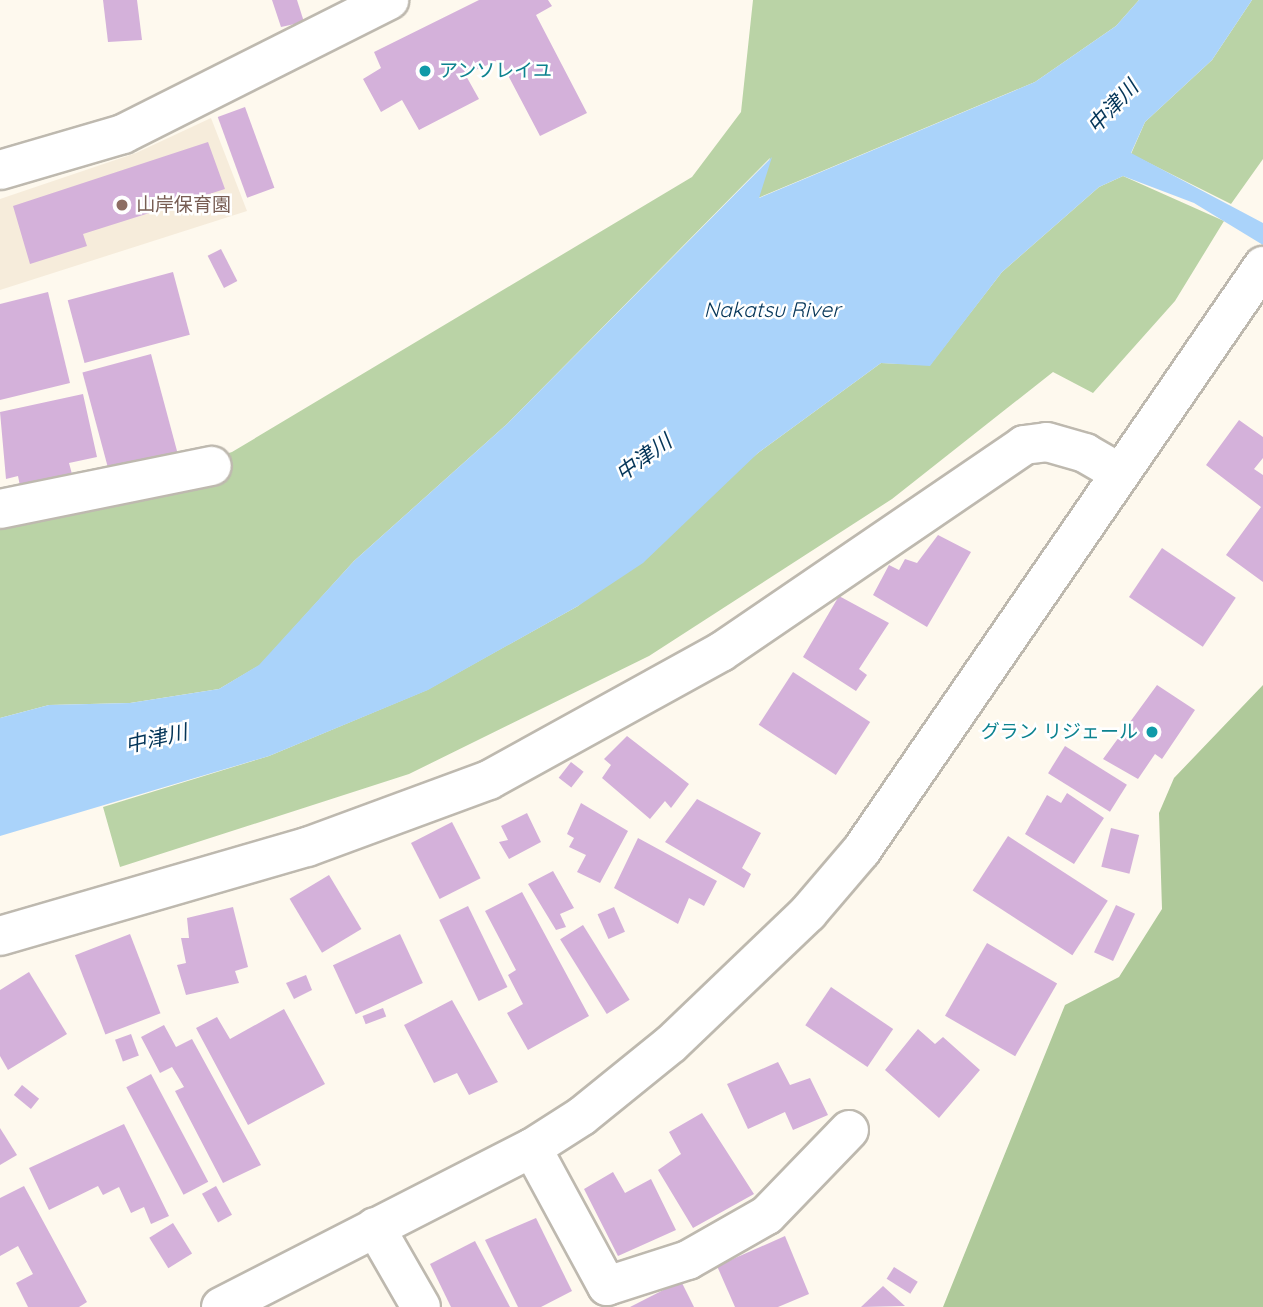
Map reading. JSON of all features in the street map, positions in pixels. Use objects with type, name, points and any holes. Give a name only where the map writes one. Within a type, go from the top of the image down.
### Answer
[{"type":"street","points":[[0,170],[123,134],[389,0]]},
{"type":"street","points":[[220,1307],[532,1148],[671,1044],[808,913],[861,851],[1263,266]]},
{"type":"street","points":[[0,936],[375,826],[501,774],[721,652],[1024,445],[1047,442],[1085,453],[1119,473]]},
{"type":"street","points":[[0,509],[212,466]]},
{"type":"street","points":[[532,1148],[607,1286],[688,1260],[767,1215],[849,1130]]},
{"type":"street","points":[[375,1227],[421,1307]]},
{"type":"shaded area","name":"山岸保育園","points":[[211,118],[247,211],[0,290],[0,199],[136,153]]},
{"type":"green space","points":[[753,0],[1139,0],[1116,26],[1035,82],[758,198],[770,158],[507,424],[354,561],[260,665],[219,689],[130,703],[49,705],[0,718],[0,528],[232,452],[692,177],[741,112]]},
{"type":"green space","points":[[1252,0],[1263,0],[1263,159],[1231,204],[1131,154],[1145,122],[1212,60]]},
{"type":"green space","points":[[1123,176],[1224,221],[1175,301],[1093,393],[1053,372],[892,499],[649,656],[409,774],[120,867],[103,807],[269,756],[427,690],[578,606],[758,453],[881,363],[930,365],[1002,272],[1099,187]]},
{"type":"green space","points":[[1263,685],[1263,1307],[943,1307],[1065,1005],[1119,977],[1162,909],[1159,813],[1174,778]]},
{"type":"water","name":"Nakatsu River","points":[[1139,0],[1252,0],[1212,60],[1145,122],[1131,153],[1263,223],[1263,245],[1194,203],[1123,176],[1099,187],[1002,272],[930,366],[881,363],[758,453],[643,563],[578,606],[428,690],[269,756],[0,836],[0,718],[49,705],[130,703],[219,689],[259,665],[354,561],[507,424],[772,157],[759,198],[1035,82],[1116,26]]},
{"type":"building","points":[[103,0],[137,0],[142,40],[108,42]]},
{"type":"building","points":[[272,0],[297,0],[304,22],[281,27]]},
{"type":"building","name":"アンソレイユ","points":[[479,0],[548,0],[552,6],[536,15],[587,113],[540,136],[500,60],[465,74],[479,99],[419,130],[402,100],[381,112],[363,79],[381,68],[374,52]]},
{"type":"building","points":[[245,107],[274,188],[247,198],[218,117]]},
{"type":"building","points":[[208,142],[225,189],[83,234],[87,246],[30,264],[13,206]]},
{"type":"building","points":[[221,249],[237,281],[224,288],[208,256]]},
{"type":"building","points":[[173,272],[190,335],[85,363],[68,300]]},
{"type":"building","points":[[48,292],[70,383],[0,400],[0,304]]},
{"type":"building","points":[[151,354],[181,464],[112,482],[82,372]]},
{"type":"building","points":[[83,394],[97,457],[69,463],[72,474],[20,486],[18,476],[6,479],[0,412]]},
{"type":"building","points":[[1239,420],[1263,437],[1263,458],[1254,469],[1263,475],[1263,582],[1226,555],[1261,507],[1206,465]]},
{"type":"building","points":[[938,535],[971,552],[927,627],[873,595],[889,565],[899,570],[905,559],[917,563]]},
{"type":"building","points":[[1162,548],[1236,598],[1203,647],[1129,597]]},
{"type":"building","points":[[839,596],[889,623],[859,669],[867,675],[856,691],[803,657]]},
{"type":"building","points":[[793,672],[870,722],[836,775],[759,725]]},
{"type":"building","name":"グラン リジェール","points":[[1157,685],[1195,710],[1162,759],[1155,754],[1138,779],[1103,759]]},
{"type":"building","points":[[627,736],[689,784],[671,808],[665,801],[650,819],[602,778],[611,765],[604,759]]},
{"type":"building","points":[[1065,746],[1127,785],[1110,812],[1048,773]]},
{"type":"building","points":[[571,762],[584,772],[571,788],[559,778]]},
{"type":"building","points":[[1067,793],[1104,818],[1074,864],[1025,834],[1047,795],[1061,803]]},
{"type":"building","points":[[697,799],[761,833],[742,868],[751,874],[744,888],[665,842]]},
{"type":"building","points":[[581,803],[628,831],[600,883],[577,872],[586,855],[569,847],[574,838],[567,834]]},
{"type":"building","points":[[527,813],[541,842],[509,859],[499,842],[508,840],[501,826]]},
{"type":"building","points":[[452,822],[481,878],[440,899],[411,843]]},
{"type":"building","points":[[1111,828],[1139,835],[1129,874],[1101,867]]},
{"type":"building","points":[[1008,836],[1108,901],[1072,955],[973,891]]},
{"type":"building","points":[[638,838],[717,881],[704,906],[689,898],[678,924],[614,888]]},
{"type":"building","points":[[553,871],[574,908],[560,914],[566,927],[556,930],[528,884]]},
{"type":"building","points":[[329,875],[361,929],[322,953],[290,899]]},
{"type":"building","points":[[522,892],[589,1016],[528,1050],[507,1013],[523,1004],[508,975],[516,970],[485,911]]},
{"type":"building","points":[[1116,905],[1135,914],[1113,961],[1094,952]]},
{"type":"building","points":[[468,906],[507,987],[479,1001],[439,920]]},
{"type":"building","points":[[233,907],[248,967],[235,971],[239,983],[186,995],[177,965],[186,963],[181,938],[189,938],[187,918]]},
{"type":"building","points":[[614,907],[625,932],[609,939],[598,914]]},
{"type":"building","points":[[583,925],[630,1000],[607,1014],[560,939]]},
{"type":"building","points":[[130,934],[160,1013],[105,1034],[75,955]]},
{"type":"building","points":[[400,934],[423,983],[356,1014],[333,965]]},
{"type":"building","points":[[987,943],[1057,983],[1015,1056],[945,1016]]},
{"type":"building","points":[[29,972],[67,1034],[8,1070],[0,1056],[0,990]]},
{"type":"building","points":[[306,975],[312,990],[294,999],[286,983]]},
{"type":"building","points":[[831,987],[893,1029],[867,1067],[805,1025]]},
{"type":"building","points":[[452,1000],[498,1082],[469,1095],[457,1073],[434,1083],[404,1025]]},
{"type":"building","points":[[383,1008],[386,1016],[366,1024],[362,1016]]},
{"type":"building","points":[[284,1009],[325,1084],[248,1125],[196,1028],[217,1017],[230,1039]]},
{"type":"building","points":[[164,1025],[176,1047],[192,1039],[261,1165],[223,1183],[175,1091],[184,1087],[172,1067],[160,1073],[141,1037]]},
{"type":"building","points":[[918,1029],[935,1044],[943,1037],[980,1070],[939,1118],[885,1070]]},
{"type":"building","points":[[131,1034],[139,1056],[123,1061],[115,1040]]},
{"type":"building","points":[[778,1062],[790,1085],[810,1078],[828,1115],[793,1130],[785,1112],[748,1129],[727,1084]]},
{"type":"building","points":[[151,1074],[208,1182],[184,1195],[126,1087]]},
{"type":"building","points":[[22,1085],[39,1099],[31,1109],[14,1095]]},
{"type":"building","points":[[702,1113],[754,1194],[693,1228],[658,1170],[681,1154],[669,1132]]},
{"type":"building","points":[[124,1124],[169,1216],[151,1224],[144,1207],[131,1213],[119,1187],[103,1195],[98,1186],[49,1210],[29,1168]]},
{"type":"building","points":[[0,1128],[17,1155],[0,1165]]},
{"type":"building","points":[[613,1172],[625,1193],[651,1179],[676,1230],[618,1256],[584,1189]]},
{"type":"building","points":[[24,1186],[87,1302],[79,1307],[28,1307],[16,1283],[33,1274],[18,1246],[0,1256],[0,1198]]},
{"type":"building","points":[[216,1186],[232,1215],[218,1223],[202,1194]]},
{"type":"building","points":[[536,1218],[572,1291],[541,1307],[518,1307],[485,1240]]},
{"type":"building","points":[[173,1223],[192,1254],[168,1268],[149,1238]]},
{"type":"building","points":[[785,1236],[809,1294],[778,1307],[735,1307],[717,1266]]},
{"type":"building","points":[[475,1241],[510,1307],[451,1307],[430,1264]]},
{"type":"building","points":[[894,1267],[918,1282],[910,1294],[887,1279]]},
{"type":"building","points":[[681,1281],[694,1307],[630,1307]]},
{"type":"building","points":[[883,1286],[905,1306],[861,1307]]},
{"type":"place","name":"アンソレイユ","points":[[425,71]]},
{"type":"place","name":"山岸保育園","points":[[122,205]]},
{"type":"place","name":"グラン リジェール","points":[[1152,732]]},
{"type":"water label","name":"中津川","points":[[1112,106]]},
{"type":"water label","name":"中津川","points":[[643,457]]},
{"type":"water label","name":"中津川","points":[[156,738]]}]
